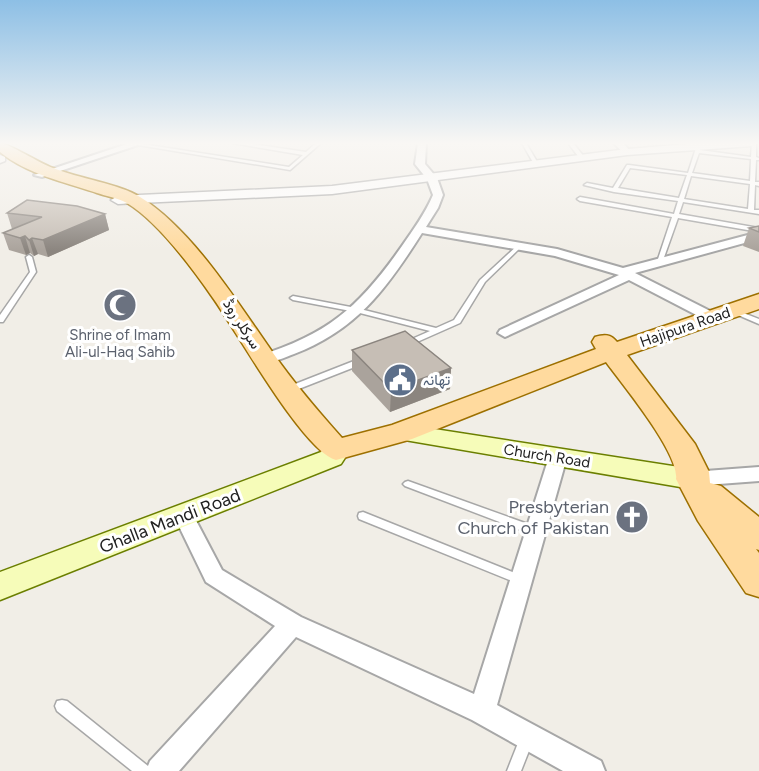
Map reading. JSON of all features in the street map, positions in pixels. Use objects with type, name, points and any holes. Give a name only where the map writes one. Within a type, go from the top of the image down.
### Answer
[{"type":"main road","name":"سرکلر روڈ","points":[[61,179],[130,202],[161,221],[222,294],[264,359],[308,418],[336,450]]},
{"type":"main road","points":[[308,418],[336,427],[371,429],[713,312],[759,285]]},
{"type":"main road","name":"Hajipura Road","points":[[713,312],[759,301]]},
{"type":"main road","points":[[336,450],[402,432],[607,347]]},
{"type":"main road","points":[[607,347],[684,451],[693,472],[692,480],[710,512],[759,582]]},
{"type":"main road","name":"Church Road","points":[[402,432],[692,480]]},
{"type":"main road","name":"Ghalla Mandi Road","points":[[0,586],[331,458],[336,450]]},
{"type":"main road","points":[[692,480],[759,537]]},
{"type":"street","points":[[130,202],[332,190],[424,179]]},
{"type":"street","points":[[264,359],[299,348],[331,331],[356,310],[379,285],[419,229],[438,195],[432,179]]},
{"type":"street","points":[[419,229],[557,253],[627,274],[713,312]]},
{"type":"street","points":[[505,333],[627,274],[660,262],[759,235]]},
{"type":"street","points":[[482,711],[558,458]]},
{"type":"street","points":[[692,480],[759,474]]},
{"type":"street","points":[[184,516],[214,576],[292,624],[482,711],[591,771]]},
{"type":"street","points":[[160,771],[292,624]]},
{"type":"lane","points":[[614,190],[621,179]]},
{"type":"lane","points":[[660,262],[687,179]]},
{"type":"lane","points":[[722,179],[756,184],[751,211]]},
{"type":"lane","points":[[587,185],[759,212]]},
{"type":"lane","points":[[580,199],[759,230]]},
{"type":"lane","points":[[396,348],[457,321],[482,281],[519,246]]},
{"type":"lane","points":[[0,320],[33,272],[29,257]]},
{"type":"lane","points":[[293,298],[356,310],[437,330]]},
{"type":"lane","points":[[713,312],[759,322]]},
{"type":"lane","points":[[288,390],[375,357]]},
{"type":"lane","points":[[408,484],[536,532]]},
{"type":"lane","points":[[363,516],[521,580]]},
{"type":"lane","points":[[62,706],[143,771]]},
{"type":"lane","points":[[514,771],[528,736]]},
{"type":"building","points":[[27,200],[77,206],[105,214],[43,240],[32,238],[29,240],[25,236],[20,238],[3,233],[42,217],[7,213]]},
{"type":"building","points":[[759,226],[759,232],[749,228]]},
{"type":"building","points":[[405,331],[451,368],[391,390],[352,350]]},
{"type":"place","name":"Shrine of Imam Ali-ul-Haq Sahib","points":[[120,305]]},
{"type":"place","name":"تھانہ","points":[[400,380]]},
{"type":"place","name":"Presbyterian Church of Pakistan","points":[[632,517]]}]
